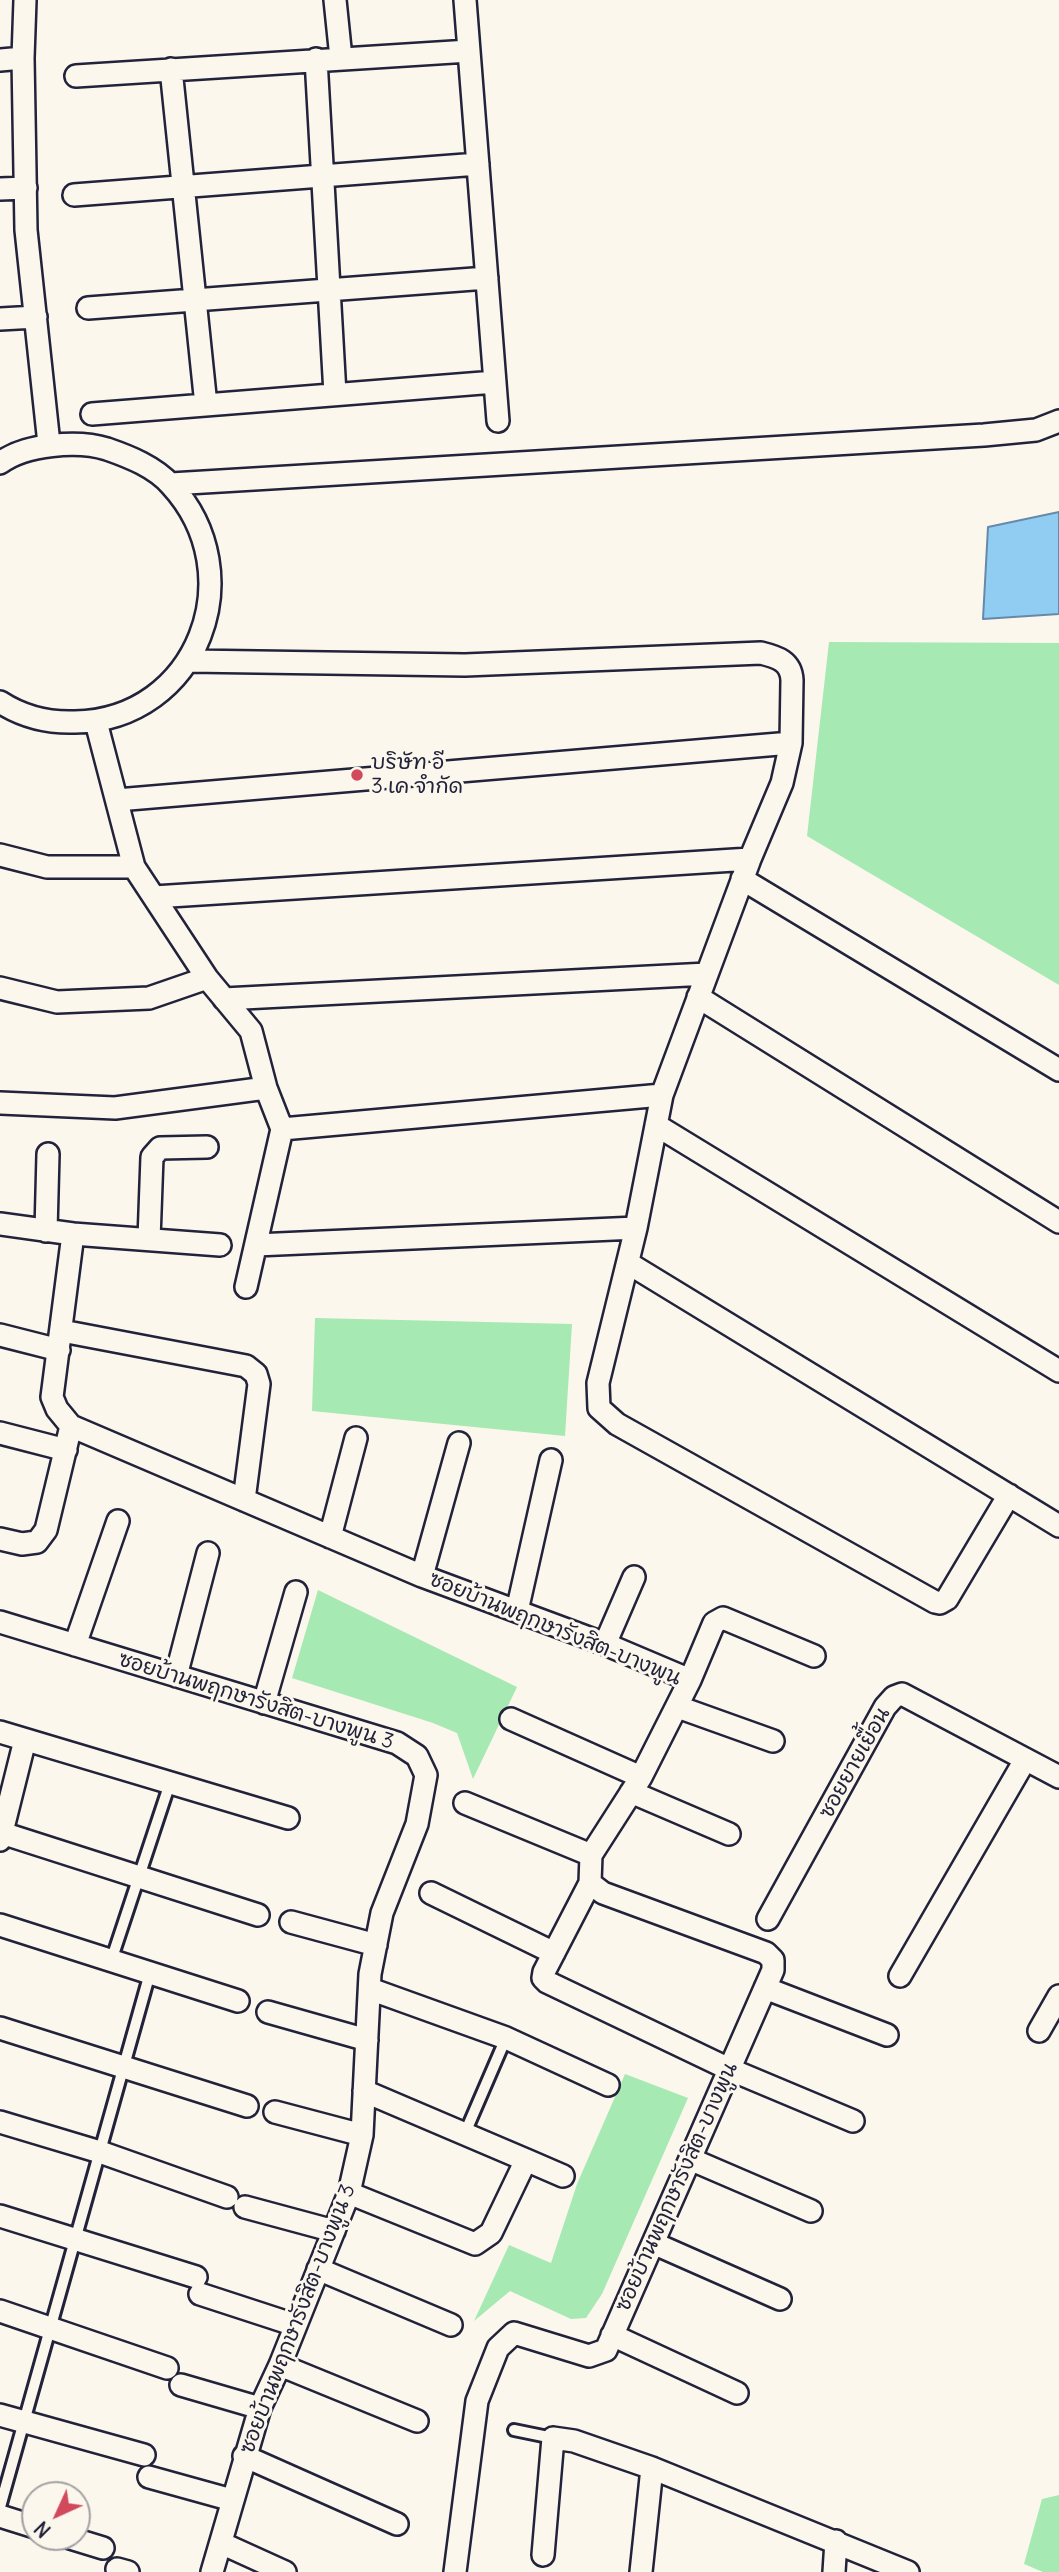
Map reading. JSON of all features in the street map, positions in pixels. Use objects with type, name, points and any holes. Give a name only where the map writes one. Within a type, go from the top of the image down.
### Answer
[{"type":"street","points":[[25,0],[23,58],[26,230],[49,444]]},
{"type":"street","points":[[335,0],[341,58]]},
{"type":"street","points":[[465,0],[498,421]]},
{"type":"street","points":[[76,76],[469,51]]},
{"type":"street","points":[[0,60],[23,58]]},
{"type":"street","points":[[316,60],[335,394]]},
{"type":"street","points":[[171,69],[206,405]]},
{"type":"street","points":[[74,195],[478,164]]},
{"type":"street","points":[[0,189],[26,188]]},
{"type":"street","points":[[88,308],[487,278]]},
{"type":"street","points":[[0,319],[36,317]]},
{"type":"street","points":[[92,414],[495,382]]},
{"type":"street","points":[[171,484],[984,435],[1036,430],[1059,421]]},
{"type":"street","points":[[0,463],[49,444],[93,444],[135,458],[171,484],[198,523],[211,569],[208,617],[189,660],[164,689],[132,710],[96,722],[54,723],[13,711],[0,702]]},
{"type":"street","points":[[189,660],[465,665],[761,653],[786,663],[792,671],[791,743],[782,783],[746,869],[662,1095],[636,1228],[598,1383],[599,1408],[617,1424],[935,1602],[940,1603],[947,1599],[1009,1495]]},
{"type":"street","points":[[96,722],[134,867],[207,978],[251,1031],[266,1088],[282,1129],[246,1287]]},
{"type":"street","points":[[117,800],[791,743]]},
{"type":"street","points":[[0,855],[47,867],[134,867]]},
{"type":"street","points":[[154,897],[746,869],[1059,1070]]},
{"type":"street","points":[[224,999],[707,974]]},
{"type":"street","points":[[0,988],[57,1002],[149,998],[207,978]]},
{"type":"street","points":[[698,997],[1059,1222]]},
{"type":"street","points":[[0,1103],[116,1108],[266,1088]]},
{"type":"street","points":[[282,1129],[662,1095]]},
{"type":"street","points":[[656,1125],[1059,1371]]},
{"type":"street","points":[[149,1239],[152,1157],[155,1152],[160,1148],[207,1147]]},
{"type":"street","points":[[46,1230],[48,1154]]},
{"type":"street","points":[[0,1224],[73,1234],[219,1245]]},
{"type":"street","points":[[256,1245],[636,1228]]},
{"type":"street","points":[[0,1539],[22,1544],[37,1542],[46,1530],[66,1450],[71,1426],[57,1409],[52,1397],[73,1234]]},
{"type":"street","points":[[628,1263],[1059,1526]]},
{"type":"street","points":[[0,1335],[60,1340],[246,1366],[256,1374],[259,1384],[244,1500]]},
{"type":"street","name":"ซอยบ้านพฤกษารังสิต-บางพูน","points":[[71,1426],[422,1576],[605,1644],[690,1680],[636,1784],[591,1855]]},
{"type":"street","points":[[0,1433],[66,1450]]},
{"type":"street","points":[[330,1536],[356,1438]]},
{"type":"street","points":[[422,1576],[459,1443]]},
{"type":"street","points":[[517,1611],[551,1460]]},
{"type":"street","points":[[75,1645],[118,1521]]},
{"type":"street","points":[[176,1676],[208,1553]]},
{"type":"street","points":[[605,1644],[634,1577]]},
{"type":"street","points":[[264,1703],[296,1592]]},
{"type":"street","points":[[690,1680],[714,1623],[723,1618],[814,1656]]},
{"type":"street","name":"ซอยบ้านพฤกษารังสิต-บางพูน 3","points":[[0,1622],[397,1743],[417,1756],[426,1775],[416,1824],[382,1913],[376,1945],[370,1989],[362,2135],[349,2193],[260,2408],[212,2572]]},
{"type":"street","name":"ซอยยายเยื้อน","points":[[768,1919],[885,1707],[894,1697],[902,1694],[1059,1777]]},
{"type":"street","points":[[678,1707],[773,1741]]},
{"type":"street","points":[[511,1719],[729,1834]]},
{"type":"street","points":[[0,1732],[288,1818]]},
{"type":"street","points":[[25,1740],[1,1837],[258,1915]]},
{"type":"street","points":[[900,1976],[1025,1760]]},
{"type":"street","points":[[465,1803],[591,1855],[590,1883],[544,1972],[547,1982],[729,2068],[853,2121]]},
{"type":"street","name":"ซอยบ้านพฤกษารังสิต-บางพูน","points":[[455,2572],[477,2401],[498,2348],[514,2333],[589,2356],[606,2350],[773,1970],[773,1961],[766,1953],[603,1893],[590,1883]]},
{"type":"street","points":[[431,1893],[554,1953]]},
{"type":"street","points":[[291,1922],[376,1945]]},
{"type":"street","points":[[0,1925],[238,2001]]},
{"type":"street","points":[[765,1988],[887,2035]]},
{"type":"street","points":[[370,1989],[506,2038],[607,2085]]},
{"type":"street","points":[[1039,2031],[1059,1996]]},
{"type":"street","points":[[268,2012],[367,2040]]},
{"type":"street","points":[[0,2028],[247,2106]]},
{"type":"street","points":[[365,2091],[563,2176]]},
{"type":"street","points":[[275,2112],[362,2135]]},
{"type":"street","points":[[0,2122],[100,2152],[236,2202],[334,2231]]},
{"type":"street","points":[[690,2159],[811,2210]]},
{"type":"street","points":[[349,2193],[475,2244],[491,2234],[526,2160]]},
{"type":"street","points":[[0,2216],[75,2239],[295,2325]]},
{"type":"street","points":[[653,2244],[780,2299]]},
{"type":"street","points":[[318,2269],[451,2325]]},
{"type":"street","points":[[0,2311],[167,2368]]},
{"type":"street","points":[[612,2336],[737,2393]]},
{"type":"street","points":[[280,2365],[417,2421]]},
{"type":"street","points":[[181,2385],[260,2408]]},
{"type":"street","points":[[0,2415],[144,2455]]},
{"type":"street","points":[[542,2555],[553,2438],[574,2441],[652,2468],[908,2572]]},
{"type":"street","points":[[244,2456],[397,2524]]},
{"type":"street","points":[[641,2572],[652,2468]]},
{"type":"street","points":[[149,2477],[232,2500]]},
{"type":"street","points":[[0,2516],[21,2523]]},
{"type":"street","points":[[834,2572],[836,2542]]},
{"type":"street","points":[[220,2543],[285,2572]]},
{"type":"street","points":[[91,2544],[103,2548]]},
{"type":"lane","points":[[111,1961],[170,1783]]},
{"type":"lane","points":[[0,2507],[150,1973]]},
{"type":"lane","points":[[465,2133],[506,2038]]},
{"type":"lane","points":[[514,2430],[553,2438]]},
{"type":"green space","points":[[829,642],[1059,643],[1059,985],[807,836]]},
{"type":"green space","points":[[315,1318],[572,1324],[565,1436],[312,1411]]},
{"type":"green space","points":[[318,1590],[517,1687],[473,1779],[457,1733],[292,1678]]},
{"type":"green space","points":[[625,2074],[688,2098],[602,2294],[586,2318],[571,2319],[510,2291],[474,2321],[509,2245],[551,2263],[577,2184]]},
{"type":"green space","points":[[1059,2495],[1059,2572],[1043,2572],[1024,2564],[1042,2499]]},
{"type":"water","points":[[1059,512],[1059,614],[983,619],[988,527]]},
{"type":"place","name":"บริษัท อี 3 เค จำกัด","points":[[357,775]]}]
